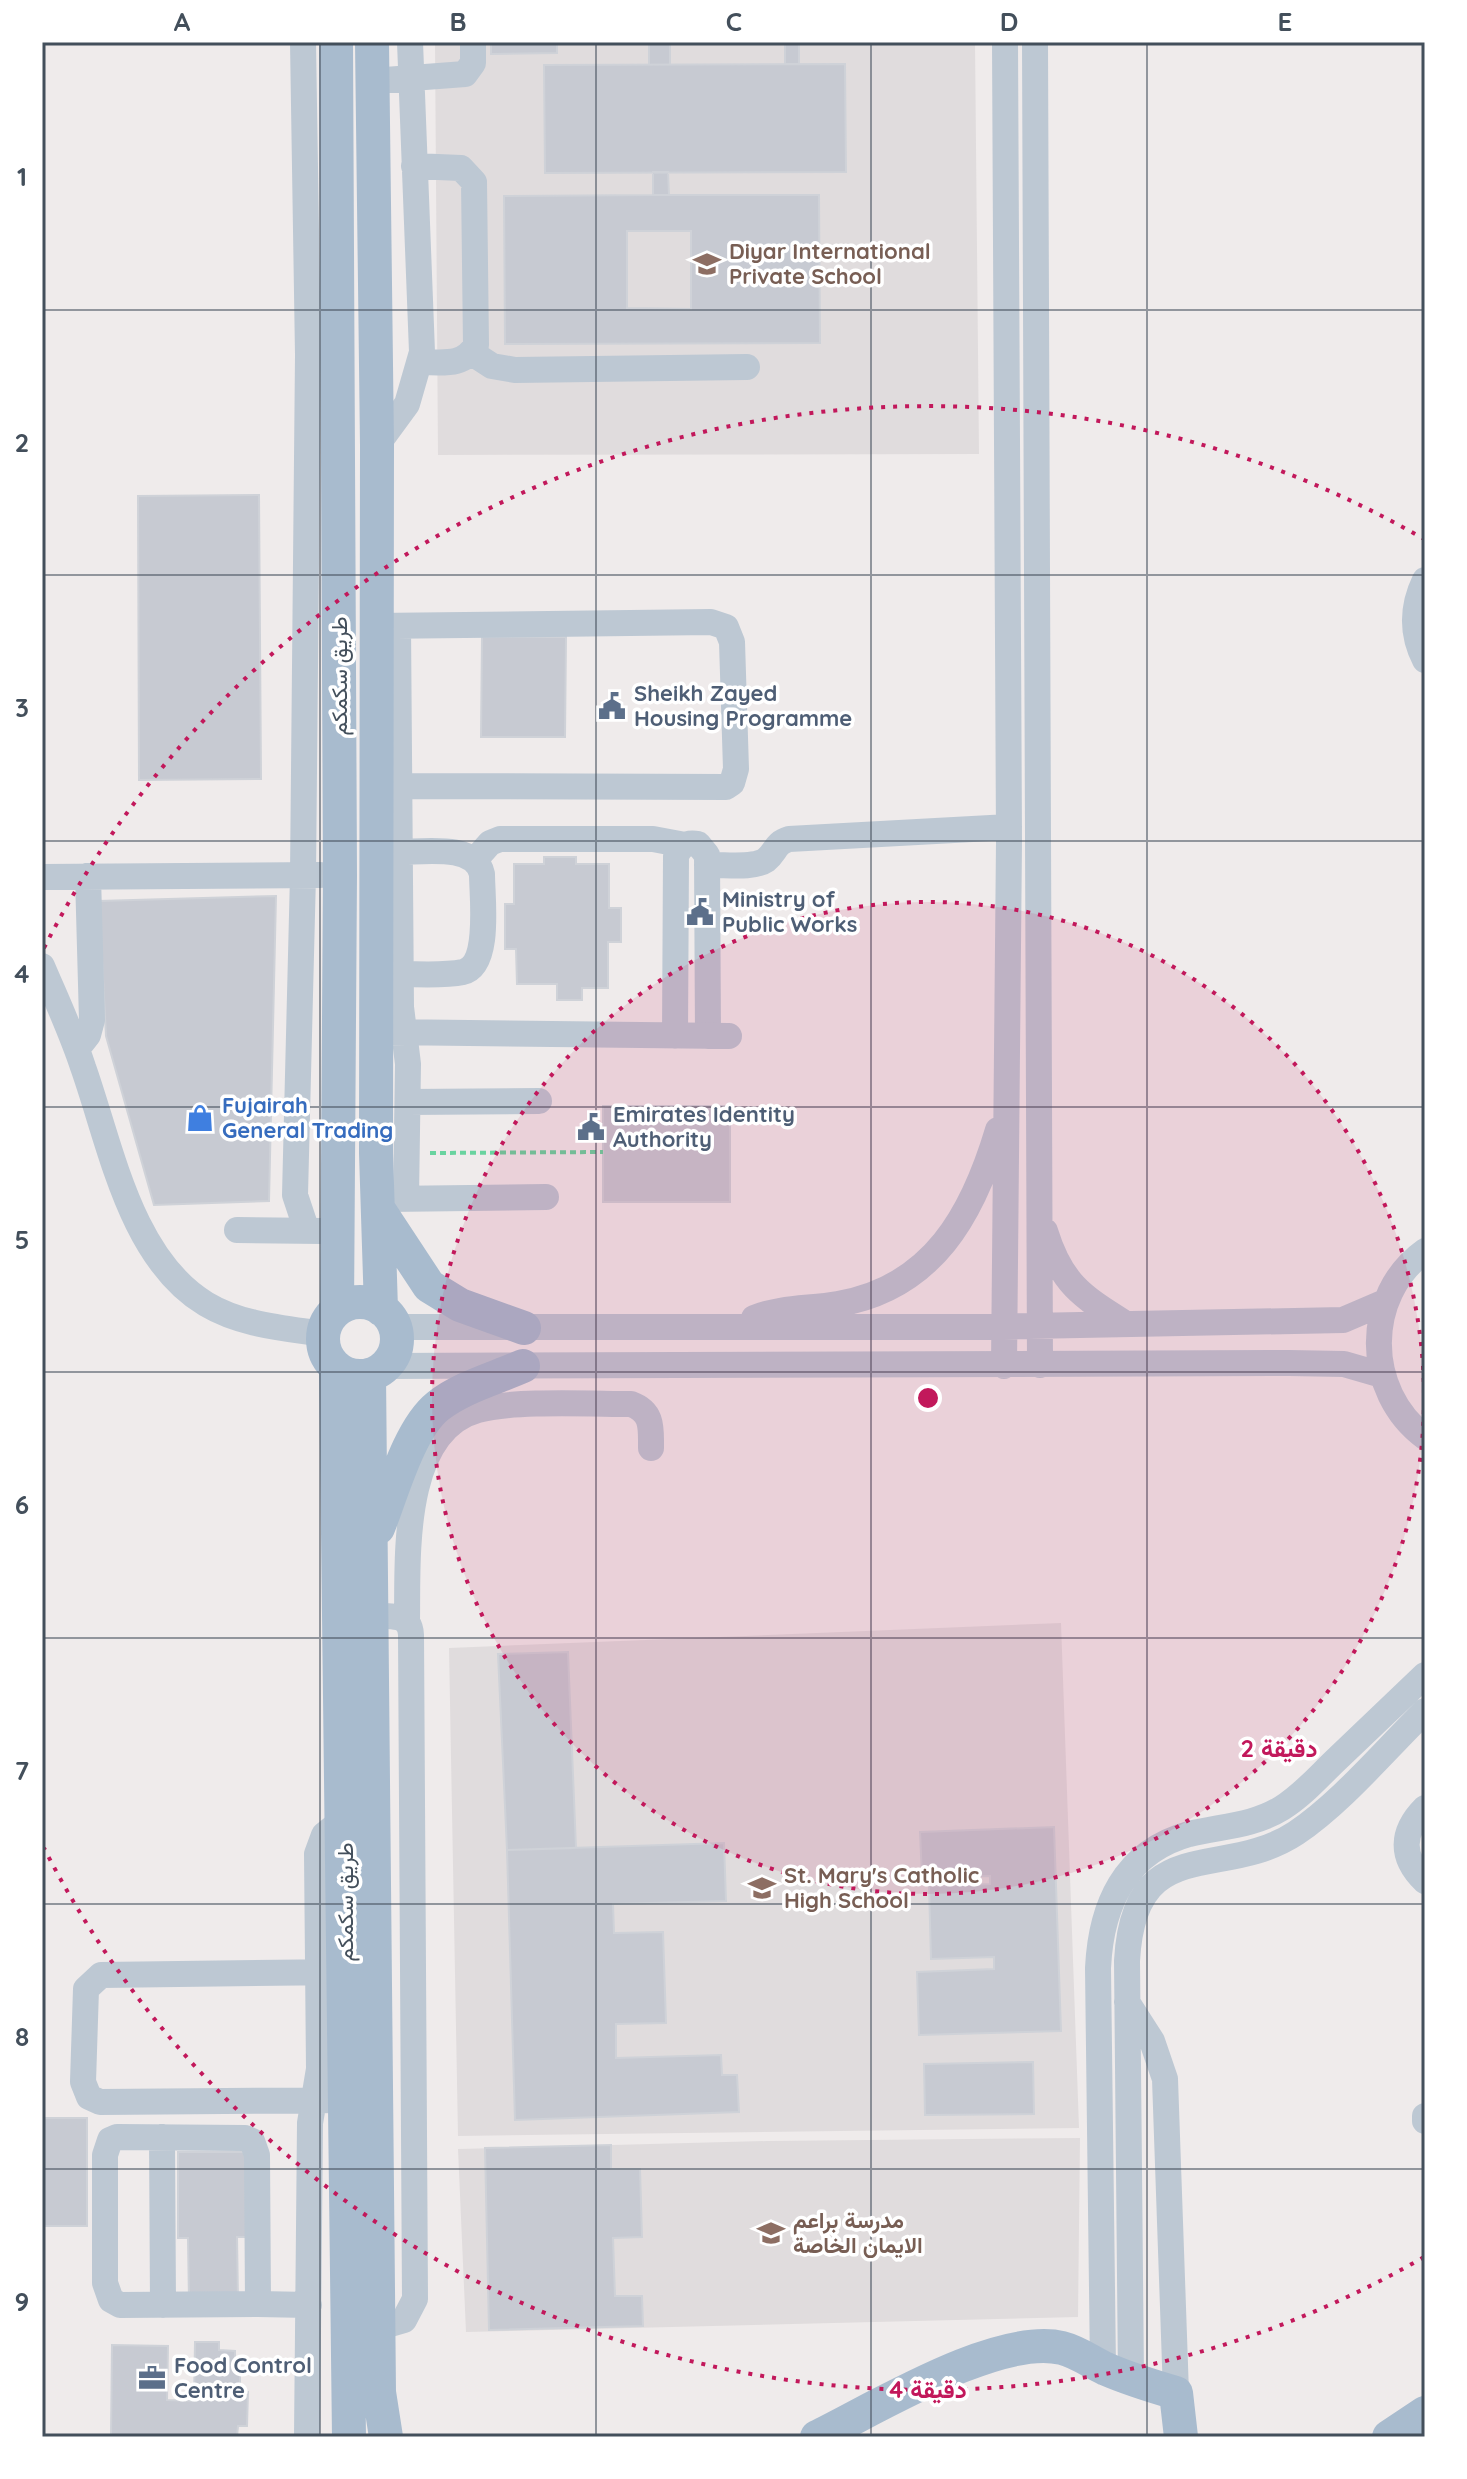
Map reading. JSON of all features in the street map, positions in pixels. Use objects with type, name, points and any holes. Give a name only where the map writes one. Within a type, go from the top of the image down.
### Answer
[{"type":"main road","name":"طريق سكمكم","points":[[330,1322],[322,1232],[340,875],[336,42]]},
{"type":"main road","name":"طريق سكمكم","points":[[372,42],[377,445],[386,626],[390,1032],[386,1201],[388,1318]]},
{"type":"main road","points":[[386,1201],[429,1286],[460,1305],[524,1328]]},
{"type":"main road","points":[[364,1302],[388,1318],[395,1351],[363,1370],[325,1353],[330,1322],[364,1302]]},
{"type":"main road","points":[[371,1543],[415,1438],[431,1413],[450,1398],[523,1366]]},
{"type":"main road","name":"طريق سكمكم","points":[[363,1370],[373,1616],[379,2392],[386,2437]]},
{"type":"main road","name":"طريق سكمكم","points":[[349,2437],[330,2100],[332,1972],[344,1819],[363,1370]]},
{"type":"main road","points":[[817,2437],[971,2363],[1025,2346],[1062,2348],[1117,2374],[1176,2396]]},
{"type":"main road","points":[[1171,2437],[1171,2408],[1176,2396]]},
{"type":"main road","points":[[1176,2396],[1181,2437]]},
{"type":"main road","points":[[1389,2437],[1425,2413]]},
{"type":"street","points":[[303,42],[308,355],[303,875],[295,1195],[322,1232]]},
{"type":"street","points":[[377,445],[407,404],[420,362],[410,42]]},
{"type":"street","points":[[372,81],[465,74],[473,63],[473,42]]},
{"type":"street","points":[[1004,1366],[1009,834],[1005,42]]},
{"type":"street","points":[[1035,42],[1040,1365]]},
{"type":"street","points":[[414,166],[461,168],[474,182],[477,336],[472,353],[457,362],[420,362]]},
{"type":"street","points":[[472,353],[503,369],[747,367]]},
{"type":"street","points":[[1425,580],[1414,615],[1415,633],[1425,660]]},
{"type":"street","points":[[397,786],[719,789],[732,783],[736,769],[731,634],[719,623],[386,626],[397,786],[400,974],[390,1032],[408,1102],[407,1153],[386,1201],[546,1197]]},
{"type":"street","points":[[707,865],[762,862],[780,842],[789,839],[920,834],[960,827],[1009,834]]},
{"type":"street","points":[[390,1032],[719,1036],[707,865],[704,849],[698,844],[685,845],[653,839],[510,838],[490,843],[475,860]]},
{"type":"street","points":[[675,1036],[676,861],[685,845]]},
{"type":"street","points":[[398,852],[467,855],[475,860],[482,874],[479,959],[463,972],[400,974]]},
{"type":"street","points":[[42,877],[340,875]]},
{"type":"street","points":[[77,1049],[88,1035],[92,1020],[88,876]]},
{"type":"street","points":[[42,966],[77,1049],[136,1221],[145,1241],[172,1276],[207,1304],[258,1324],[330,1322]]},
{"type":"street","points":[[740,1327],[768,1312],[838,1304],[872,1295],[900,1281],[930,1258],[970,1208],[986,1170],[1006,1100]]},
{"type":"street","points":[[408,1102],[539,1101]]},
{"type":"street","points":[[1039,1212],[1051,1250],[1066,1279],[1086,1300],[1126,1324]]},
{"type":"street","points":[[237,1230],[322,1232]]},
{"type":"street","points":[[1425,1251],[1398,1278],[1385,1302],[1378,1338],[1382,1375],[1397,1408],[1425,1437]]},
{"type":"street","points":[[388,1318],[524,1328],[1004,1326],[1343,1320],[1385,1302]]},
{"type":"street","points":[[363,1370],[523,1366],[1344,1364],[1382,1375]]},
{"type":"street","points":[[380,2327],[404,2320],[415,2299],[411,1635],[407,1622],[409,1532],[427,1455],[451,1422],[489,1407],[631,1404],[643,1410],[650,1420],[651,1448]]},
{"type":"street","points":[[373,1616],[394,1616],[407,1622]]},
{"type":"street","points":[[1117,2374],[1098,1968],[1100,1940],[1111,1898],[1129,1870],[1158,1847],[1189,1834],[1262,1819],[1296,1798],[1425,1675]]},
{"type":"street","points":[[1117,2374],[1130,1927],[1144,1896],[1184,1865],[1253,1853],[1286,1840],[1314,1818],[1425,1711]]},
{"type":"street","points":[[1425,1808],[1415,1818],[1404,1843],[1407,1858],[1425,1881]]},
{"type":"street","points":[[330,2100],[94,2100],[85,2090],[83,2082],[86,1989],[101,1975],[332,1972]]},
{"type":"street","points":[[1127,2002],[1152,2041],[1165,2079],[1176,2396]]},
{"type":"street","points":[[307,2437],[310,2123],[330,2100]]},
{"type":"street","points":[[258,2304],[256,2148],[245,2138],[117,2137],[106,2147],[105,2283],[106,2292],[120,2305],[309,2305]]},
{"type":"street","points":[[162,2137],[163,2305]]},
{"type":"path","points":[[407,1153],[603,1152]]},
{"type":"shaded area","name":"Diyar International Private School","points":[[435,42],[975,42],[979,454],[438,455]]},
{"type":"shaded area","name":"St. Mary's Catholic High School","points":[[1061,1623],[1079,2128],[458,2136],[449,1648]]},
{"type":"shaded area","name":"مدرسة براعم الايمان الخاصة","points":[[1080,2138],[1078,2317],[466,2332],[458,2149],[767,2141]]},
{"type":"building","points":[[491,42],[557,42],[557,53],[491,54]]},
{"type":"building","points":[[649,42],[670,42],[670,65],[649,65]]},
{"type":"building","points":[[834,42],[834,44],[765,44]]},
{"type":"building","points":[[785,44],[799,44],[799,64],[785,64]]},
{"type":"building","points":[[845,64],[846,172],[545,173],[544,65]]},
{"type":"building","points":[[653,172],[668,172],[669,195],[653,195]]},
{"type":"building","points":[[819,195],[820,343],[505,344],[504,196]],"holes":[[[627,231],[691,231],[691,309],[627,308]]]},
{"type":"building","points":[[259,495],[261,779],[139,780],[138,496]]},
{"type":"building","points":[[482,637],[566,637],[565,737],[481,737]]},
{"type":"building","points":[[544,857],[576,857],[576,864],[609,864],[609,908],[621,908],[621,942],[608,942],[608,988],[582,988],[582,1000],[557,1000],[557,984],[517,984],[516,949],[505,949],[505,904],[514,904],[514,864],[544,864]]},
{"type":"building","name":"Fujairah General Trading","points":[[276,896],[269,1201],[154,1205],[106,1036],[99,901]]},
{"type":"building","points":[[603,1106],[730,1106],[730,1202],[603,1202]]},
{"type":"building","points":[[568,1652],[576,1848],[507,1850],[498,1654]]},
{"type":"building","points":[[1054,1827],[1061,2031],[919,2035],[917,1972],[994,1969],[994,1957],[931,1959],[929,1886],[990,1884],[990,1876],[922,1878],[920,1832]]},
{"type":"building","points":[[724,1843],[726,1901],[613,1904],[614,1933],[663,1932],[666,2023],[616,2024],[616,2058],[721,2055],[722,2075],[737,2075],[739,2112],[515,2120],[507,1850]]},
{"type":"building","points":[[1033,2062],[1034,2114],[925,2115],[924,2064]]},
{"type":"building","points":[[42,2118],[87,2118],[87,2226],[42,2226]]},
{"type":"building","points":[[611,2145],[611,2169],[640,2169],[642,2237],[613,2238],[615,2296],[642,2296],[643,2326],[489,2330],[485,2148]]},
{"type":"building","points":[[178,2152],[250,2152],[251,2237],[237,2237],[238,2301],[189,2301],[188,2238],[178,2238]]},
{"type":"building","points":[[195,2342],[219,2342],[219,2350],[235,2351],[235,2367],[240,2367],[240,2391],[248,2392],[247,2426],[238,2426],[237,2437],[111,2437],[112,2345],[168,2346],[167,2400],[194,2401]]},
{"type":"place","name":"Diyar International Private School","points":[[707,264]]},
{"type":"place","name":"Sheikh Zayed Housing Programme","points":[[612,706]]},
{"type":"place","name":"Ministry of Public Works","points":[[700,912]]},
{"type":"place","name":"Fujairah General Trading","points":[[200,1118]]},
{"type":"place","name":"Emirates Identity Authority","points":[[591,1127]]},
{"type":"place","name":"St. Mary's Catholic High School","points":[[762,1888]]},
{"type":"place","name":"مدرسة براعم الايمان الخاصة","points":[[771,2233]]},
{"type":"place","name":"Food Control Centre","points":[[152,2378]]}]
